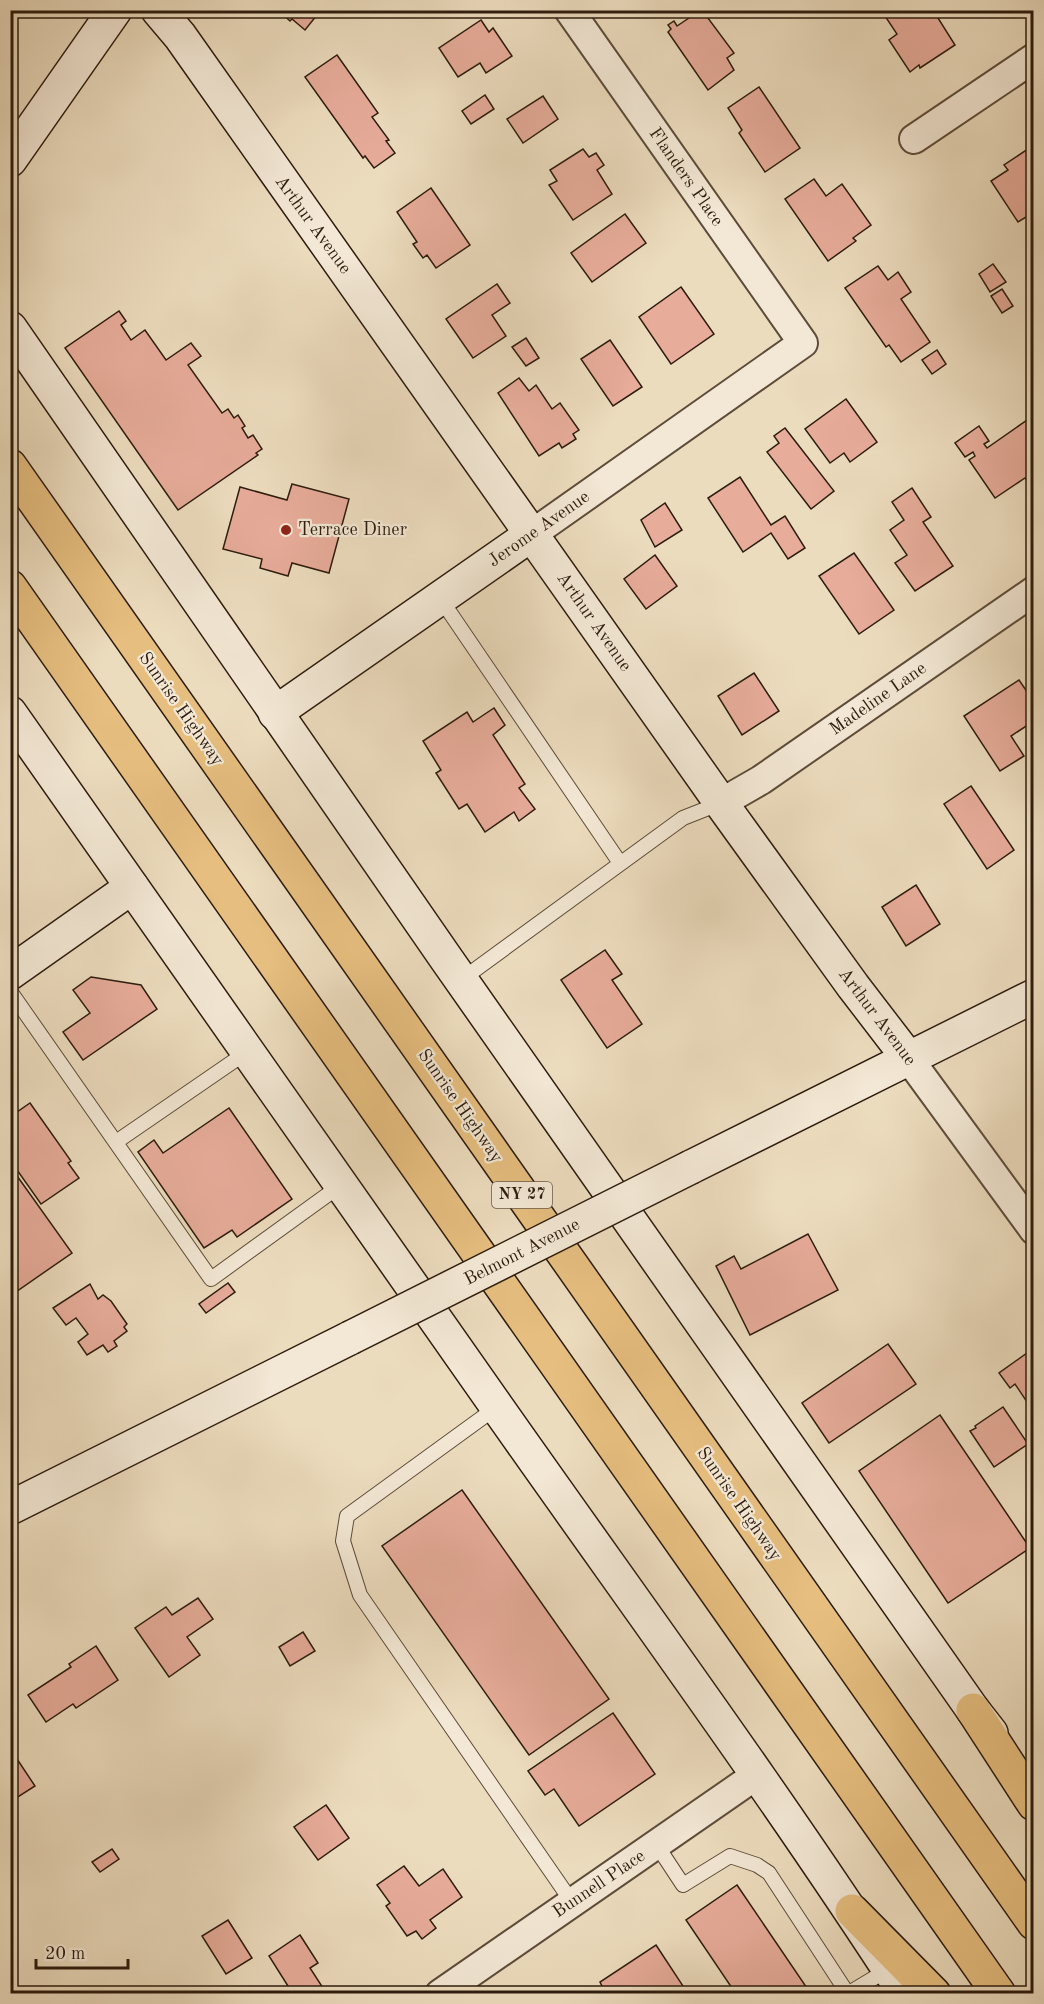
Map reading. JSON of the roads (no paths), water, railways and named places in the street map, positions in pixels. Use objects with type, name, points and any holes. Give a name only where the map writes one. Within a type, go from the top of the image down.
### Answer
[{"type":"highway","name":"Sunrise Highway","points":[[10,466],[1034,1923]]},
{"type":"highway","points":[[10,587],[999,1994]]},
{"type":"highway","points":[[972,1710],[1034,1804]]},
{"type":"highway","points":[[852,1911],[933,1994]]},
{"type":"main road","points":[[10,160],[115,10]]},
{"type":"main road","name":"Arthur Avenue","points":[[158,10],[180,36],[721,803],[853,986],[909,1059]]},
{"type":"main road","points":[[10,328],[460,980],[972,1710],[1034,1782]]},
{"type":"main road","name":"Jerome Avenue","points":[[275,713],[532,534]]},
{"type":"main road","points":[[10,713],[249,1050],[497,1407],[758,1774],[897,1981]]},
{"type":"main road","points":[[10,973],[132,887]]},
{"type":"main road","name":"Belmont Avenue","points":[[10,1508],[1034,996]]},
{"type":"street","name":"Flanders Place","points":[[569,10],[803,343]]},
{"type":"street","points":[[914,139],[1034,58]]},
{"type":"street","name":"Jerome Avenue","points":[[532,534],[803,343]]},
{"type":"street","name":"Madeline Lane","points":[[721,803],[761,780],[1034,591]]},
{"type":"street","name":"Arthur Avenue","points":[[909,1059],[1034,1230]]},
{"type":"street","name":"Bunnell Place","points":[[440,1994],[758,1774]]},
{"type":"lane","points":[[440,598],[620,862]]},
{"type":"lane","points":[[460,980],[683,818],[721,803]]},
{"type":"lane","points":[[10,991],[211,1279],[342,1184]]},
{"type":"lane","points":[[116,1142],[249,1050]]},
{"type":"lane","points":[[497,1407],[347,1516],[343,1541],[360,1595],[572,1902]]},
{"type":"lane","points":[[656,1844],[683,1885],[730,1856],[757,1865],[769,1873],[849,1993],[897,1981]]},
{"type":"place","name":"Terrace Diner","points":[[286,530]]}]
